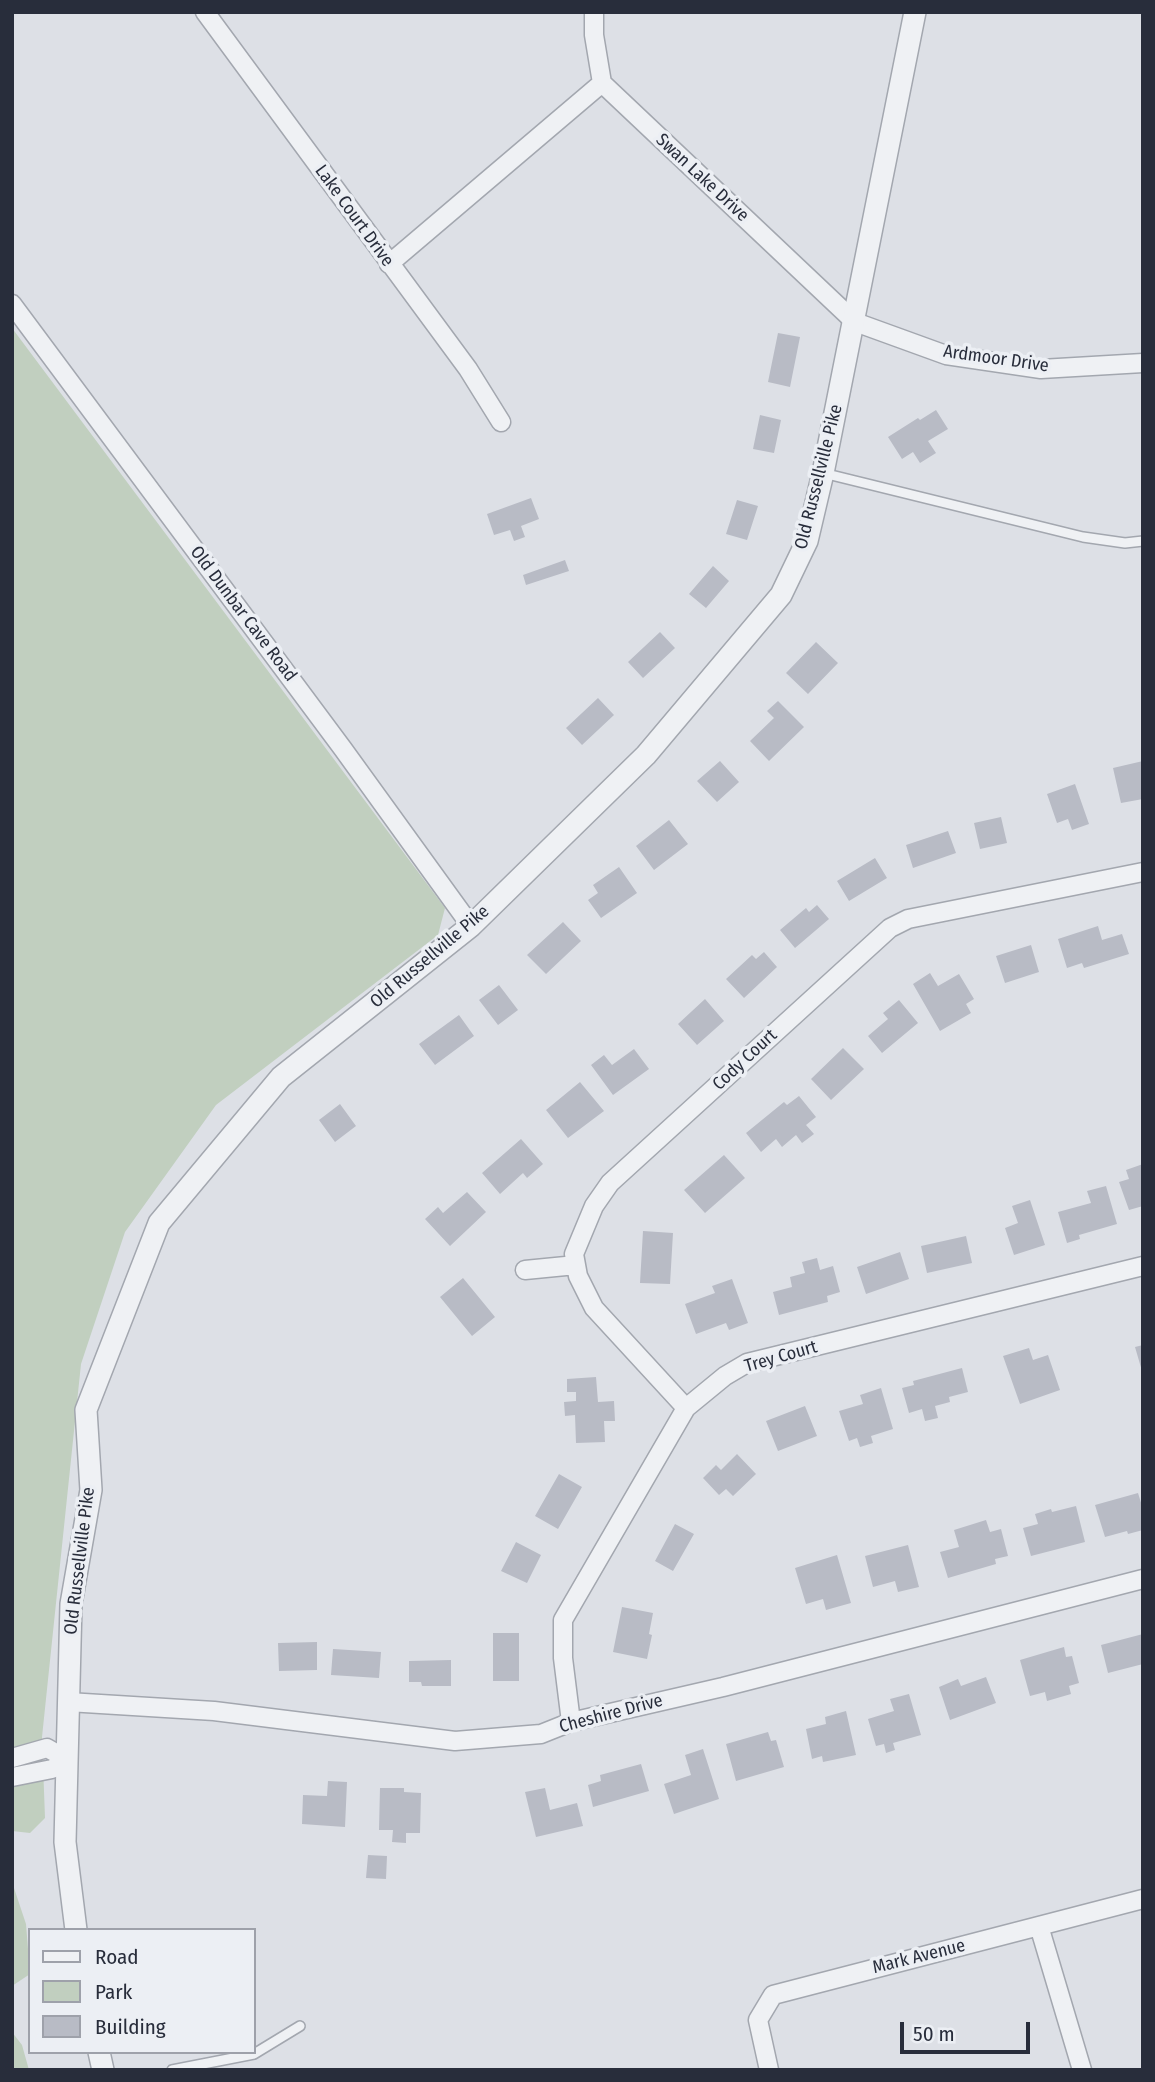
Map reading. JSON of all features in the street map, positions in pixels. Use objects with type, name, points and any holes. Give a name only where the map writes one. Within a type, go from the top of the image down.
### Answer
[{"type":"street","name":"Lake Court Drive","points":[[205,12],[468,369],[501,422]]},
{"type":"street","points":[[389,264],[602,83],[594,35],[594,12]]},
{"type":"street","name":"Old Russellville Pike","points":[[76,1928],[65,1842],[71,1604],[91,1490],[86,1410],[159,1223],[281,1077],[471,926],[646,755],[781,595],[807,541],[823,473],[915,12]]},
{"type":"street","name":"Swan Lake Drive","points":[[602,83],[855,322]]},
{"type":"street","name":"Old Dunbar Cave Road","points":[[12,304],[344,748],[471,926]]},
{"type":"street","name":"Ardmoor Drive","points":[[855,322],[946,355],[1041,369],[1143,363]]},
{"type":"street","name":"Cody Court","points":[[576,1265],[574,1254],[594,1206],[610,1183],[890,928],[908,919],[1143,872]]},
{"type":"street","points":[[525,1270],[576,1265],[578,1276],[594,1308],[686,1408]]},
{"type":"street","name":"Trey Court","points":[[571,1722],[563,1658],[563,1620],[686,1408],[724,1376],[747,1363],[1143,1266]]},
{"type":"street","name":"Cheshire Drive","points":[[68,1702],[214,1711],[455,1741],[541,1734],[571,1722],[723,1687],[1143,1579]]},
{"type":"street","points":[[12,1758],[47,1748],[68,1760]]},
{"type":"street","points":[[12,1777],[52,1769],[68,1760]]},
{"type":"street","name":"Mark Avenue","points":[[769,2070],[758,2020],[773,1994],[1143,1899]]},
{"type":"street","points":[[1039,1926],[1082,2070]]},
{"type":"lane","points":[[823,473],[1083,537],[1125,542],[1143,541]]},
{"type":"lane","points":[[256,2053],[300,2026]]},
{"type":"lane","points":[[172,2070],[254,2054]]},
{"type":"green space","points":[[12,328],[445,908],[438,935],[216,1105],[125,1232],[81,1364],[42,1737],[45,1818],[30,1833],[12,1831]]},
{"type":"green space","points":[[12,1882],[26,1924],[28,1975],[12,1986]]},
{"type":"green space","points":[[12,2032],[22,2045],[29,2070],[12,2070]]},
{"type":"building","points":[[778,333],[800,337],[790,387],[768,382]]},
{"type":"building","points":[[936,410],[948,429],[928,441],[936,453],[920,463],[913,452],[902,459],[888,437]]},
{"type":"building","points":[[760,415],[781,420],[774,453],[753,449]]},
{"type":"building","points":[[531,498],[539,519],[521,526],[525,537],[514,541],[510,530],[494,535],[487,514]]},
{"type":"building","points":[[737,500],[758,506],[747,540],[726,534]]},
{"type":"building","points":[[565,560],[569,571],[526,585],[523,575]]},
{"type":"building","points":[[713,566],[729,581],[706,608],[689,594]]},
{"type":"building","points":[[660,632],[675,648],[643,678],[628,662]]},
{"type":"building","points":[[816,642],[838,663],[808,694],[786,673]]},
{"type":"building","points":[[598,698],[614,715],[582,745],[566,728]]},
{"type":"building","points":[[778,701],[804,727],[769,761],[750,741],[774,718],[767,711]]},
{"type":"building","points":[[720,761],[739,782],[717,802],[697,781]]},
{"type":"building","points":[[1143,761],[1143,799],[1121,803],[1113,768]]},
{"type":"building","points":[[1075,784],[1089,824],[1072,830],[1068,819],[1057,823],[1047,794]]},
{"type":"building","points":[[1001,817],[1007,843],[980,849],[974,823]]},
{"type":"building","points":[[669,820],[688,844],[654,870],[636,846]]},
{"type":"building","points":[[948,831],[956,853],[913,868],[906,845]]},
{"type":"building","points":[[875,858],[887,878],[849,901],[837,881]]},
{"type":"building","points":[[619,867],[637,893],[601,918],[588,900],[598,893],[593,885]]},
{"type":"building","points":[[817,905],[829,919],[795,948],[780,930],[806,908],[809,912]]},
{"type":"building","points":[[563,922],[581,941],[546,974],[527,955]]},
{"type":"building","points":[[1098,926],[1102,940],[1122,934],[1129,954],[1084,968],[1082,963],[1067,968],[1058,939]]},
{"type":"building","points":[[1031,945],[1039,972],[1005,983],[996,956]]},
{"type":"building","points":[[764,952],[777,967],[744,998],[726,979],[752,955],[756,959]]},
{"type":"building","points":[[930,973],[938,986],[959,974],[974,999],[966,1004],[971,1013],[940,1031],[913,984]]},
{"type":"building","points":[[499,985],[518,1010],[498,1025],[479,1000]]},
{"type":"building","points":[[705,999],[724,1021],[697,1045],[678,1024]]},
{"type":"building","points":[[899,1000],[918,1023],[882,1053],[868,1036],[888,1019],[883,1013]]},
{"type":"building","points":[[459,1015],[474,1036],[435,1065],[419,1044]]},
{"type":"building","points":[[843,1048],[864,1069],[831,1100],[811,1079]]},
{"type":"building","points":[[634,1049],[649,1069],[613,1095],[591,1065],[604,1055],[612,1065]]},
{"type":"building","points":[[580,1082],[604,1111],[568,1138],[546,1110]]},
{"type":"building","points":[[799,1096],[816,1117],[806,1125],[814,1134],[802,1143],[796,1135],[782,1147],[776,1139],[761,1152],[746,1133],[784,1102],[787,1105]]},
{"type":"building","points":[[340,1104],[356,1126],[335,1142],[319,1120]]},
{"type":"building","points":[[521,1139],[543,1164],[527,1178],[523,1173],[500,1194],[482,1173]]},
{"type":"building","points":[[724,1155],[745,1178],[705,1213],[684,1190]]},
{"type":"building","points":[[1143,1164],[1143,1206],[1129,1210],[1119,1182],[1129,1179],[1126,1170]]},
{"type":"building","points":[[1106,1186],[1117,1224],[1079,1235],[1080,1239],[1067,1243],[1058,1212],[1091,1203],[1087,1191]]},
{"type":"building","points":[[467,1192],[486,1212],[450,1246],[425,1219],[438,1207],[443,1213]]},
{"type":"building","points":[[1030,1200],[1045,1245],[1014,1255],[1005,1228],[1018,1223],[1012,1206]]},
{"type":"building","points":[[643,1231],[673,1233],[670,1284],[640,1283]]},
{"type":"building","points":[[966,1236],[972,1263],[927,1273],[921,1246]]},
{"type":"building","points":[[900,1252],[909,1279],[866,1294],[857,1267]]},
{"type":"building","points":[[817,1258],[820,1270],[833,1266],[840,1292],[827,1296],[828,1302],[779,1315],[773,1292],[792,1287],[790,1277],[805,1273],[802,1262]]},
{"type":"building","points":[[463,1278],[495,1317],[472,1336],[440,1297]]},
{"type":"building","points":[[732,1279],[748,1323],[729,1330],[726,1323],[696,1334],[685,1304],[715,1293],[712,1286]]},
{"type":"building","points":[[1143,1345],[1143,1371],[1142,1371],[1135,1347]]},
{"type":"building","points":[[1029,1348],[1033,1360],[1048,1355],[1060,1390],[1020,1404],[1003,1356]]},
{"type":"building","points":[[962,1368],[968,1392],[949,1397],[950,1402],[935,1406],[938,1418],[925,1421],[922,1409],[909,1413],[902,1388],[914,1385],[913,1381]]},
{"type":"building","points":[[596,1377],[598,1402],[614,1401],[615,1421],[604,1421],[605,1442],[576,1443],[575,1415],[565,1416],[564,1402],[576,1401],[576,1392],[567,1392],[567,1379]]},
{"type":"building","points":[[881,1388],[893,1429],[871,1436],[873,1443],[860,1447],[857,1438],[849,1441],[839,1411],[863,1404],[860,1395]]},
{"type":"building","points":[[805,1406],[817,1436],[778,1451],[766,1421]]},
{"type":"building","points":[[737,1454],[756,1474],[733,1496],[726,1489],[719,1495],[703,1478],[716,1465],[721,1470]]},
{"type":"building","points":[[559,1474],[582,1487],[558,1529],[535,1516]]},
{"type":"building","points":[[1138,1493],[1143,1509],[1143,1530],[1105,1537],[1095,1505]]},
{"type":"building","points":[[1076,1506],[1085,1542],[1031,1556],[1023,1528],[1038,1524],[1035,1514]]},
{"type":"building","points":[[986,1520],[990,1532],[1001,1529],[1008,1556],[995,1559],[996,1564],[948,1578],[940,1552],[959,1547],[954,1530]]},
{"type":"building","points":[[675,1524],[694,1534],[673,1571],[655,1561]]},
{"type":"building","points":[[516,1542],[541,1555],[527,1583],[501,1571]]},
{"type":"building","points":[[908,1545],[919,1587],[898,1592],[895,1581],[873,1587],[865,1556]]},
{"type":"building","points":[[837,1555],[851,1603],[826,1610],[823,1599],[806,1604],[795,1568]]},
{"type":"building","points":[[622,1607],[653,1613],[647,1659],[613,1652]]},
{"type":"building","points":[[493,1633],[519,1633],[519,1681],[493,1681]]},
{"type":"building","points":[[1143,1634],[1143,1664],[1108,1673],[1101,1645]]},
{"type":"building","points":[[317,1642],[317,1670],[279,1671],[278,1643]]},
{"type":"building","points":[[1064,1647],[1066,1657],[1072,1656],[1079,1683],[1069,1686],[1071,1694],[1047,1701],[1045,1692],[1030,1696],[1020,1660]]},
{"type":"building","points":[[333,1649],[381,1652],[379,1678],[331,1675]]},
{"type":"building","points":[[451,1660],[451,1686],[422,1686],[421,1682],[409,1682],[409,1661]]},
{"type":"building","points":[[986,1677],[996,1703],[950,1720],[939,1687],[958,1679],[961,1686]]},
{"type":"building","points":[[909,1694],[921,1735],[893,1743],[895,1750],[886,1753],[884,1744],[876,1746],[868,1719],[894,1711],[890,1699]]},
{"type":"building","points":[[846,1711],[856,1755],[823,1762],[822,1756],[812,1759],[806,1729],[826,1724],[825,1717]]},
{"type":"building","points":[[768,1732],[771,1741],[776,1740],[784,1767],[736,1781],[726,1744]]},
{"type":"building","points":[[703,1749],[719,1799],[674,1814],[664,1784],[691,1775],[685,1755]]},
{"type":"building","points":[[641,1764],[649,1791],[593,1807],[588,1785],[601,1781],[600,1775]]},
{"type":"building","points":[[328,1781],[347,1782],[345,1827],[302,1824],[303,1795],[327,1796]]},
{"type":"building","points":[[380,1788],[404,1788],[404,1792],[421,1793],[420,1833],[406,1833],[406,1843],[392,1842],[393,1830],[379,1830]]},
{"type":"building","points":[[545,1788],[550,1810],[577,1803],[583,1826],[536,1837],[525,1792]]},
{"type":"building","points":[[368,1855],[387,1856],[386,1879],[366,1878]]}]
